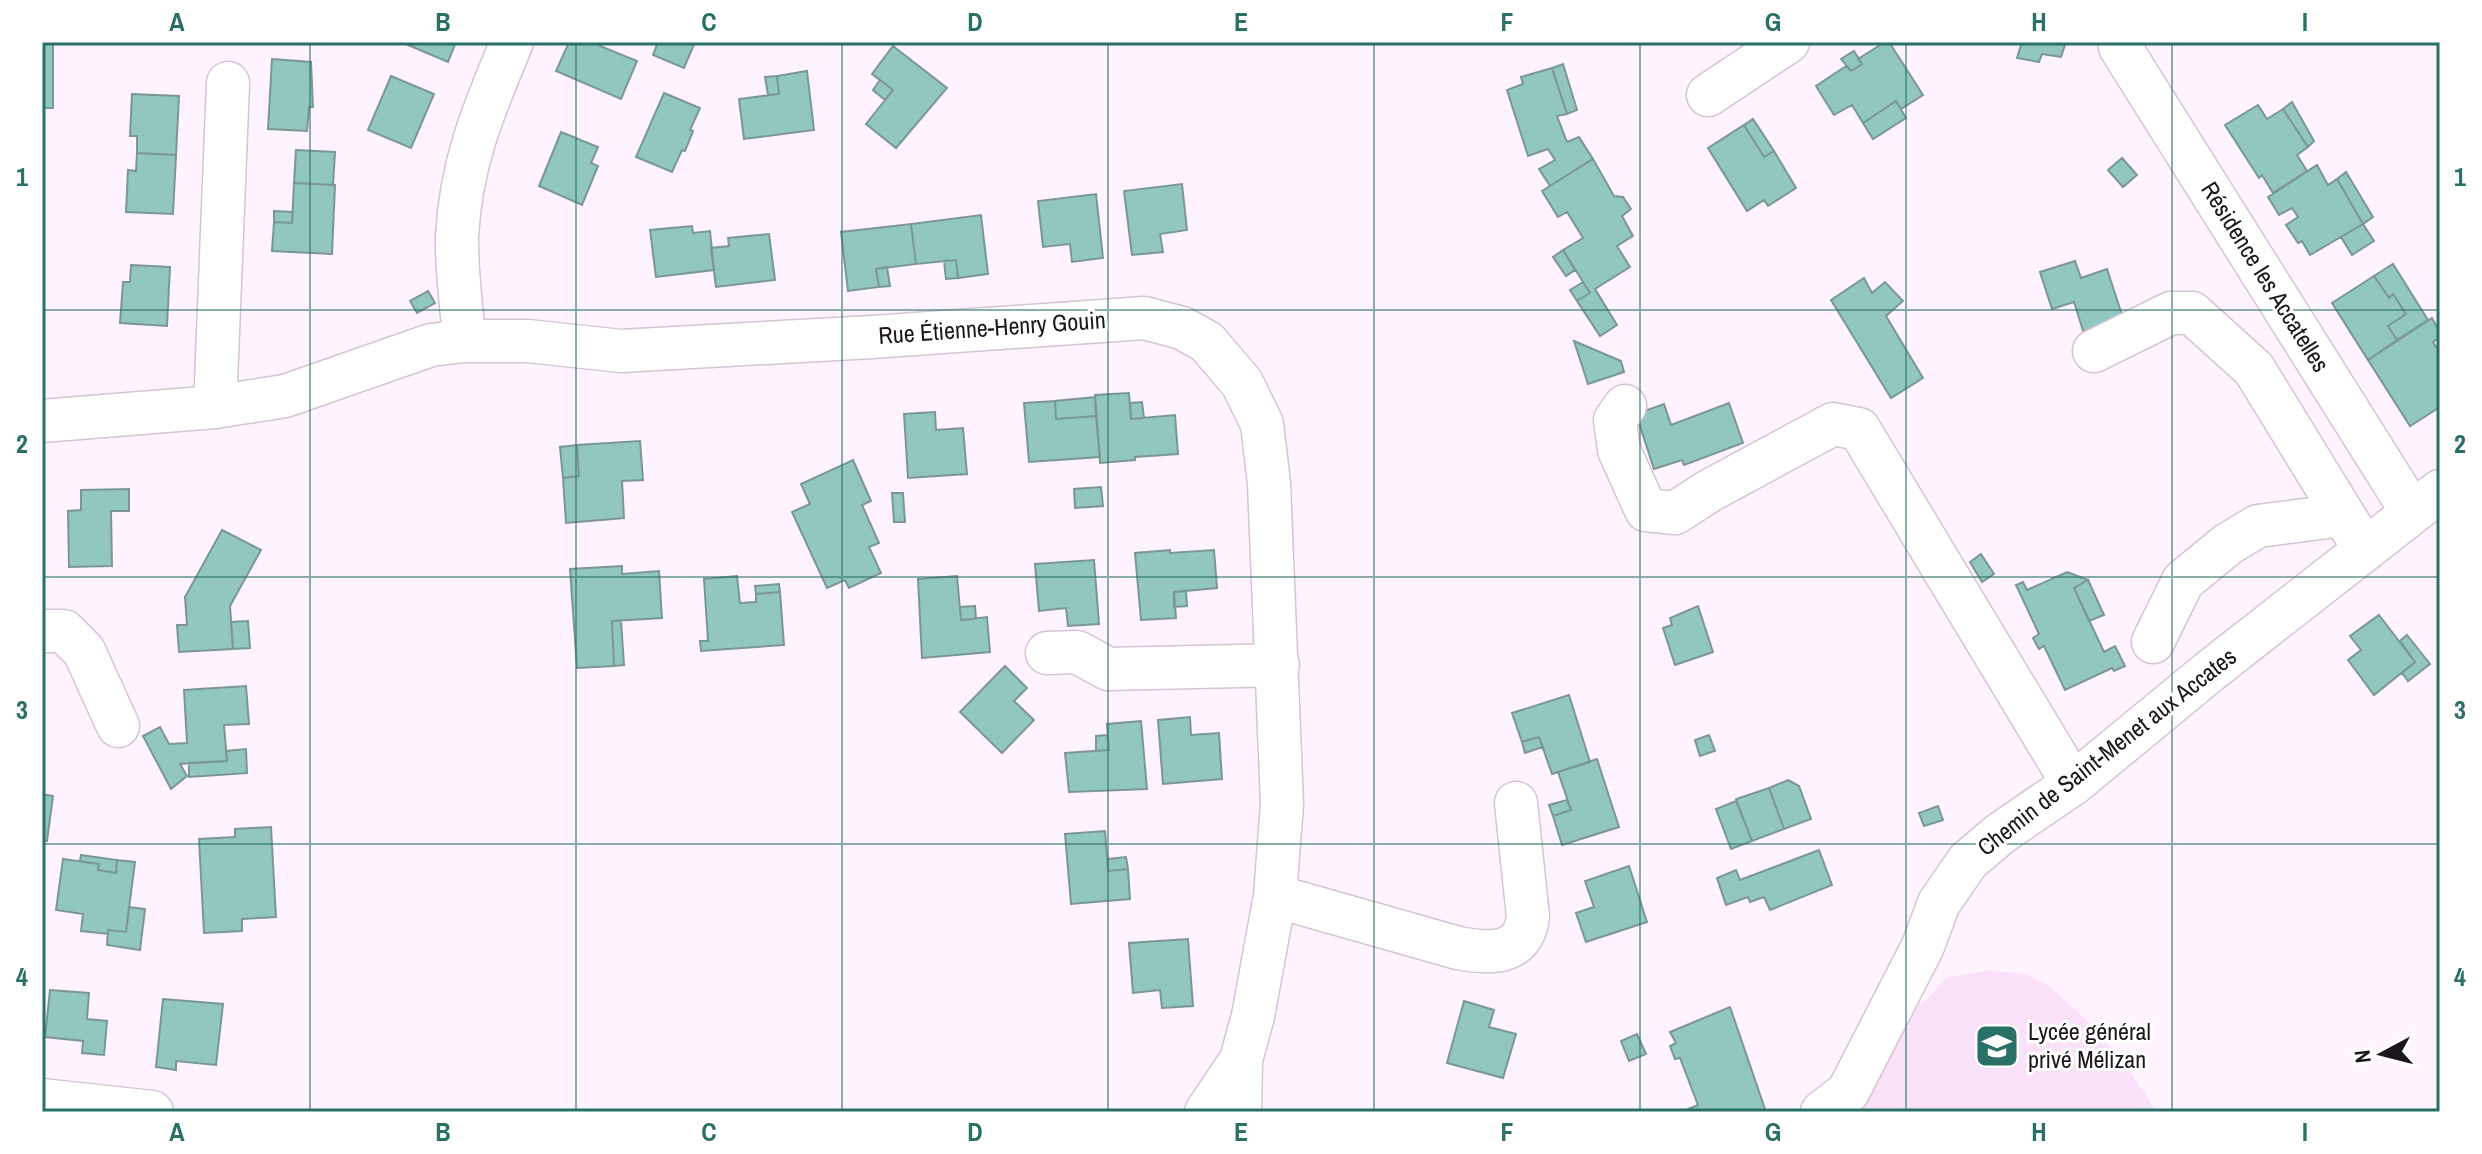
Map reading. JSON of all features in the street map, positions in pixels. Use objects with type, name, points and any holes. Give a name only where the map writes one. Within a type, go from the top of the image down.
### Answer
[{"type":"street","points":[[464,341],[457,239],[462,186],[473,137],[512,42]]},
{"type":"street","points":[[1708,95],[1788,42]]},
{"type":"street","name":"Résidence les Accatelles","points":[[2117,44],[2426,501]]},
{"type":"street","points":[[215,407],[228,83]]},
{"type":"street","points":[[2094,351],[2171,313],[2192,313],[2254,369],[2365,550]]},
{"type":"street","name":"Rue Étienne-Henry Gouin","points":[[42,421],[215,407],[285,396],[431,345],[464,341],[528,341],[621,351],[1144,318],[1182,328],[1207,342],[1242,383],[1262,424],[1269,483],[1278,665],[1282,804],[1275,896],[1253,1016],[1241,1060],[1240,1112]]},
{"type":"street","points":[[1625,406],[1615,420],[1619,450],[1646,510],[1675,513],[1709,491],[1833,424],[1859,429],[2073,784]]},
{"type":"street","name":"Chemin de Saint-Menet aux Accates","points":[[1822,1112],[1848,1092],[1923,946],[1939,903],[1968,861],[2001,833],[2073,784],[2210,671],[2426,501]]},
{"type":"street","points":[[2153,642],[2183,581],[2228,544],[2258,526],[2343,515]]},
{"type":"street","points":[[42,631],[64,631],[84,651],[118,726]]},
{"type":"street","points":[[1047,653],[1077,652],[1108,669],[1278,665]]},
{"type":"street","points":[[1275,896],[1458,948],[1486,953],[1511,948],[1526,931],[1528,917],[1516,803]]},
{"type":"street","name":"Rue Étienne-Henry Gouin","points":[[1206,1112],[1241,1060]]},
{"type":"street","points":[[42,1100],[152,1112]]},
{"type":"shaded area","name":"Lycée général privé Mélizan","points":[[1989,970],[2025,974],[2049,986],[2091,1024],[2128,1068],[2157,1112],[1852,1112],[1908,997],[1921,1005],[1947,978]]},
{"type":"building","points":[[42,42],[53,42],[53,108],[42,108]]},
{"type":"building","points":[[401,42],[456,42],[448,62]]},
{"type":"building","points":[[569,42],[602,42],[600,46],[637,61],[621,99],[556,71]]},
{"type":"building","points":[[658,42],[695,42],[684,68],[653,55]]},
{"type":"building","points":[[1889,42],[1923,95],[1901,109],[1896,101],[1863,123],[1852,105],[1834,115],[1816,86],[1846,66],[1851,71],[1862,64],[1858,59]]},
{"type":"building","points":[[2022,42],[2066,42],[2061,57],[2042,54],[2039,62],[2017,58]]},
{"type":"building","points":[[893,46],[947,88],[896,148],[866,124],[893,90],[872,74]]},
{"type":"building","points":[[1854,51],[1862,64],[1851,71],[1841,59]]},
{"type":"building","points":[[272,59],[311,62],[313,107],[309,107],[307,131],[268,129]]},
{"type":"building","points":[[1563,64],[1577,110],[1567,114],[1552,68]]},
{"type":"building","points":[[1552,68],[1567,114],[1557,116],[1567,142],[1579,137],[1593,159],[1550,186],[1539,169],[1555,160],[1548,149],[1528,156],[1507,90],[1523,84],[1521,77]]},
{"type":"building","points":[[807,71],[814,130],[744,139],[739,99],[779,94],[777,76]]},
{"type":"building","points":[[391,76],[434,94],[411,148],[368,130]]},
{"type":"building","points":[[777,76],[779,94],[768,95],[765,77]]},
{"type":"building","points":[[880,80],[893,90],[885,100],[873,90]]},
{"type":"building","points":[[664,93],[700,108],[685,151],[682,150],[672,172],[636,157]]},
{"type":"building","points":[[132,94],[179,96],[176,155],[137,153],[137,136],[130,136]]},
{"type":"building","points":[[1896,101],[1906,118],[1873,139],[1863,123]]},
{"type":"building","points":[[2292,102],[2314,141],[2308,147],[2283,109]]},
{"type":"building","points":[[2258,105],[2267,119],[2283,109],[2308,147],[2297,155],[2307,171],[2273,193],[2262,175],[2259,178],[2225,125]]},
{"type":"building","points":[[1753,119],[1774,151],[1764,157],[1744,125]]},
{"type":"building","points":[[1744,125],[1764,157],[1774,151],[1796,188],[1768,206],[1764,200],[1747,211],[1708,148]]},
{"type":"building","points":[[561,132],[598,147],[591,163],[598,166],[582,205],[539,186]]},
{"type":"building","points":[[296,150],[335,152],[333,185],[294,183]]},
{"type":"building","points":[[137,153],[176,155],[173,214],[126,212],[128,170],[136,171]]},
{"type":"building","points":[[2122,158],[2137,175],[2123,187],[2108,170]]},
{"type":"building","points":[[1593,159],[1614,196],[1623,197],[1631,209],[1622,216],[1633,236],[1617,246],[1630,267],[1595,289],[1617,325],[1600,336],[1577,301],[1590,293],[1563,250],[1583,238],[1567,212],[1558,217],[1542,191]]},
{"type":"building","points":[[2317,165],[2328,185],[2337,179],[2363,224],[2310,255],[2302,241],[2298,243],[2286,225],[2298,217],[2292,208],[2279,215],[2268,197]]},
{"type":"building","points":[[2346,172],[2373,217],[2363,224],[2337,179]]},
{"type":"building","points":[[294,183],[335,185],[332,254],[272,251],[274,222],[292,223]]},
{"type":"building","points":[[1182,184],[1187,230],[1160,234],[1163,252],[1132,255],[1124,191]]},
{"type":"building","points":[[1096,194],[1103,258],[1072,262],[1070,244],[1043,247],[1038,201]]},
{"type":"building","points":[[274,211],[293,212],[292,223],[274,222]]},
{"type":"building","points":[[981,215],[988,274],[958,278],[956,260],[916,264],[911,224]]},
{"type":"building","points":[[911,224],[916,264],[876,269],[879,287],[848,291],[841,232]]},
{"type":"building","points":[[2363,224],[2374,241],[2352,255],[2341,237]]},
{"type":"building","points":[[692,226],[693,233],[710,231],[714,270],[656,277],[650,230]]},
{"type":"building","points":[[769,234],[775,280],[716,287],[711,248],[729,246],[728,238]]},
{"type":"building","points":[[1563,250],[1575,270],[1566,276],[1553,257]]},
{"type":"building","points":[[956,260],[958,278],[946,279],[944,261]]},
{"type":"building","points":[[2075,261],[2081,278],[2107,269],[2125,324],[2085,337],[2074,302],[2052,309],[2040,272]]},
{"type":"building","points":[[2393,264],[2428,320],[2397,340],[2388,326],[2406,314],[2393,294],[2389,298],[2374,276]]},
{"type":"building","points":[[131,265],[170,267],[167,326],[120,323],[123,282],[130,282]]},
{"type":"building","points":[[887,267],[890,286],[879,287],[876,269]]},
{"type":"building","points":[[2374,276],[2389,298],[2393,294],[2406,314],[2388,326],[2397,340],[2368,360],[2332,303]]},
{"type":"building","points":[[1864,278],[1872,293],[1885,282],[1903,301],[1886,316],[1923,378],[1891,398],[1831,300]]},
{"type":"building","points":[[1583,282],[1590,293],[1577,301],[1570,290]]},
{"type":"building","points":[[428,291],[435,303],[417,313],[410,301]]},
{"type":"building","points":[[2432,318],[2440,333],[2440,337],[2433,342],[2440,353],[2440,407],[2410,426],[2368,360]]},
{"type":"building","points":[[1574,341],[1621,361],[1624,372],[1588,384]]},
{"type":"building","points":[[1129,393],[1131,419],[1175,415],[1178,454],[1100,463],[1095,395]]},
{"type":"building","points":[[1095,397],[1096,416],[1056,419],[1055,401]]},
{"type":"building","points":[[1055,401],[1056,419],[1096,416],[1100,457],[1029,462],[1024,403]]},
{"type":"building","points":[[1142,402],[1144,418],[1131,419],[1130,403]]},
{"type":"building","points":[[1729,403],[1743,443],[1684,465],[1682,460],[1654,469],[1636,414],[1664,404],[1671,425]]},
{"type":"building","points":[[935,412],[936,430],[963,428],[967,474],[908,478],[904,414]]},
{"type":"building","points":[[640,441],[643,480],[622,481],[624,518],[566,523],[563,478],[579,476],[577,445]]},
{"type":"building","points":[[577,445],[579,476],[563,478],[560,447]]},
{"type":"building","points":[[853,460],[871,501],[862,505],[879,543],[869,547],[881,573],[849,588],[845,580],[827,588],[792,512],[810,504],[801,484]]},
{"type":"building","points":[[1101,487],[1103,506],[1075,508],[1074,489]]},
{"type":"building","points":[[129,489],[129,511],[111,511],[112,566],[69,567],[68,511],[81,510],[81,490]]},
{"type":"building","points":[[892,493],[903,493],[905,522],[894,522]]},
{"type":"building","points":[[222,530],[261,550],[230,606],[233,649],[179,652],[177,625],[187,625],[185,597]]},
{"type":"building","points":[[1170,550],[1170,553],[1214,550],[1217,588],[1174,592],[1176,618],[1141,620],[1135,553]]},
{"type":"building","points":[[1981,554],[1994,574],[1982,582],[1970,562]]},
{"type":"building","points":[[1094,560],[1099,624],[1068,626],[1066,608],[1039,611],[1035,564]]},
{"type":"building","points":[[622,566],[622,574],[659,571],[662,618],[612,621],[614,666],[577,668],[570,569]]},
{"type":"building","points":[[2067,572],[2088,580],[2074,588],[2104,652],[2115,646],[2125,666],[2114,671],[2112,668],[2065,690],[2044,646],[2039,649],[2033,638],[2039,634],[2016,585],[2023,582],[2027,590]]},
{"type":"building","points":[[737,576],[740,603],[756,602],[756,594],[780,592],[784,645],[701,651],[700,641],[708,641],[704,579]]},
{"type":"building","points":[[957,576],[961,620],[987,617],[990,652],[922,658],[918,579]]},
{"type":"building","points":[[2088,580],[2104,615],[2089,621],[2074,588]]},
{"type":"building","points":[[779,584],[780,592],[756,594],[755,586]]},
{"type":"building","points":[[1186,591],[1187,606],[1174,607],[1174,592]]},
{"type":"building","points":[[975,606],[976,619],[961,620],[960,607]]},
{"type":"building","points":[[1698,606],[1713,652],[1675,665],[1663,628],[1672,625],[1670,618]]},
{"type":"building","points":[[2379,615],[2415,662],[2374,695],[2348,660],[2361,650],[2350,636]]},
{"type":"building","points":[[248,621],[250,648],[233,649],[231,622]]},
{"type":"building","points":[[612,621],[621,621],[624,665],[614,666]]},
{"type":"building","points":[[2407,635],[2430,664],[2408,681],[2402,673],[2415,662],[2400,641]]},
{"type":"building","points":[[1005,666],[1027,688],[1014,701],[1034,720],[1002,753],[960,712]]},
{"type":"building","points":[[246,686],[249,724],[224,725],[227,761],[180,764],[187,776],[171,789],[143,736],[160,727],[169,744],[187,743],[184,690]]},
{"type":"building","points":[[1569,695],[1590,762],[1552,774],[1539,737],[1522,742],[1512,713]]},
{"type":"building","points":[[1190,717],[1191,735],[1219,733],[1222,779],[1163,784],[1158,720]]},
{"type":"building","points":[[1141,721],[1147,789],[1069,792],[1065,753],[1109,750],[1107,724]]},
{"type":"building","points":[[1107,735],[1109,750],[1096,751],[1096,736]]},
{"type":"building","points":[[1709,735],[1715,751],[1700,756],[1695,740]]},
{"type":"building","points":[[1539,737],[1543,747],[1525,753],[1522,742]]},
{"type":"building","points":[[246,749],[247,773],[189,777],[189,763],[227,761],[226,751]]},
{"type":"building","points":[[1597,759],[1619,827],[1562,845],[1553,816],[1571,810],[1558,772]]},
{"type":"building","points":[[1788,780],[1799,786],[1811,819],[1784,829],[1769,788]]},
{"type":"building","points":[[1769,788],[1784,829],[1752,841],[1736,799]]},
{"type":"building","points":[[42,794],[53,796],[47,841],[42,840]]},
{"type":"building","points":[[1567,800],[1571,810],[1553,816],[1549,805]]},
{"type":"building","points":[[1736,801],[1752,841],[1731,849],[1716,809]]},
{"type":"building","points":[[1938,806],[1943,820],[1924,826],[1919,813]]},
{"type":"building","points":[[271,827],[276,917],[242,919],[242,931],[204,933],[199,839],[235,837],[235,829]]},
{"type":"building","points":[[1105,831],[1108,871],[1128,869],[1130,899],[1071,904],[1065,834]]},
{"type":"building","points":[[1819,850],[1832,885],[1770,910],[1764,897],[1750,902],[1748,897],[1726,905],[1717,878],[1736,870],[1740,880]]},
{"type":"building","points":[[81,855],[117,860],[116,873],[98,870],[99,864],[80,861]]},
{"type":"building","points":[[1126,857],[1128,869],[1108,871],[1108,859]]},
{"type":"building","points":[[63,859],[99,864],[98,870],[116,873],[117,860],[135,862],[126,932],[81,931],[83,914],[56,910]]},
{"type":"building","points":[[1629,866],[1647,922],[1586,942],[1576,913],[1594,907],[1585,881]]},
{"type":"building","points":[[129,907],[145,909],[140,950],[107,945],[108,930],[126,932]]},
{"type":"building","points":[[1188,939],[1193,1006],[1162,1008],[1160,990],[1133,993],[1129,943]]},
{"type":"building","points":[[50,990],[89,993],[87,1019],[107,1021],[104,1055],[82,1053],[83,1041],[45,1037]]},
{"type":"building","points":[[163,999],[223,1004],[216,1065],[176,1061],[176,1070],[156,1067]]},
{"type":"building","points":[[1464,1001],[1494,1010],[1489,1027],[1516,1034],[1503,1078],[1447,1063]]},
{"type":"building","points":[[1730,1007],[1766,1112],[1681,1112],[1698,1105],[1680,1058],[1675,1059],[1670,1046],[1676,1043],[1670,1032]]},
{"type":"building","points":[[1637,1034],[1646,1054],[1629,1061],[1621,1041]]},
{"type":"place","name":"Lycée général privé Mélizan","points":[[1997,1046]]}]
